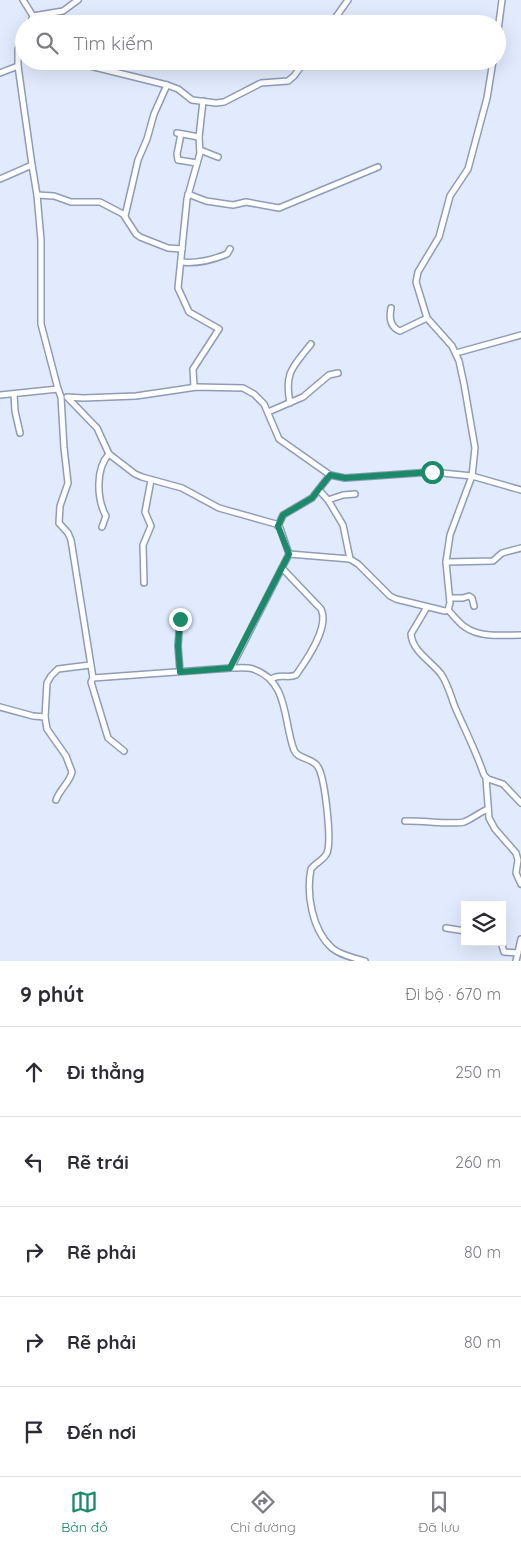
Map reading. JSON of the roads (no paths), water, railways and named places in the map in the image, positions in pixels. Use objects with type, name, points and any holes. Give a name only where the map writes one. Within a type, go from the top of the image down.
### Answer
[{"type":"street","points":[[23,0],[32,15]]},
{"type":"street","points":[[39,15],[64,11],[78,0]]},
{"type":"street","points":[[337,15],[348,0]]},
{"type":"street","points":[[500,15],[502,0]]},
{"type":"street","points":[[0,73],[15,67]]},
{"type":"street","points":[[19,70],[37,195],[41,240],[41,324],[60,397],[68,483],[60,506],[59,523],[68,533],[71,540],[93,678],[91,682],[108,738],[124,751]]},
{"type":"street","points":[[106,70],[176,88],[190,99],[224,102],[261,83],[288,81],[298,70]]},
{"type":"street","points":[[448,610],[450,598],[446,562],[450,535],[472,476],[475,448],[464,384],[456,353],[427,318],[416,285],[416,278],[439,237],[450,196],[467,171],[487,98],[492,70]]},
{"type":"street","points":[[125,216],[138,157],[167,85]]},
{"type":"street","points":[[194,387],[193,369],[219,329],[188,310],[178,288],[188,194],[200,150],[199,137],[203,101]]},
{"type":"street","points":[[197,164],[178,160],[177,154],[179,133],[199,137]]},
{"type":"street","points":[[200,150],[218,157]]},
{"type":"street","points":[[0,179],[32,165]]},
{"type":"street","points":[[188,194],[204,200],[233,205],[246,202],[279,208],[378,167]]},
{"type":"street","points":[[37,195],[54,196],[71,202],[97,202],[125,216],[138,236],[164,247],[182,249]]},
{"type":"street","points":[[181,262],[196,263],[207,261],[227,254],[230,249]]},
{"type":"street","points":[[391,308],[390,320],[400,332],[427,318]]},
{"type":"street","points":[[456,353],[521,335]]},
{"type":"street","points":[[290,403],[289,375],[312,344]]},
{"type":"street","points":[[268,412],[306,395],[329,375],[338,373]]},
{"type":"street","points":[[60,397],[136,396],[194,387],[243,388],[258,397],[268,412],[279,439],[330,475],[345,478],[432,472],[472,476],[521,490]]},
{"type":"street","points":[[0,395],[58,389]]},
{"type":"street","points":[[14,394],[15,411],[20,433]]},
{"type":"street","points":[[67,397],[97,428],[109,454],[135,474],[182,488],[219,508],[278,526]]},
{"type":"street","points":[[102,527],[106,516],[102,508],[98,481],[104,460],[109,454]]},
{"type":"street","points":[[289,554],[278,526],[283,515],[308,502],[330,475]]},
{"type":"street","points":[[144,583],[143,545],[151,526],[145,512],[151,480]]},
{"type":"street","points":[[319,490],[328,500],[342,525],[350,559]]},
{"type":"street","points":[[328,500],[343,495],[355,494]]},
{"type":"street","points":[[446,562],[493,562],[502,553],[521,548]]},
{"type":"street","points":[[289,554],[350,559],[358,564],[390,596],[427,607],[448,610],[464,626],[473,631],[495,635],[521,634]]},
{"type":"street","points":[[230,668],[282,568],[284,560],[289,554]]},
{"type":"street","points":[[271,679],[278,675],[292,676],[297,674],[317,643],[323,617],[322,609],[282,568]]},
{"type":"street","points":[[450,598],[469,596],[472,598],[474,606]]},
{"type":"street","points":[[427,607],[411,634],[411,638],[422,655],[444,679],[486,778],[489,818],[495,829],[516,853],[518,860],[516,873],[521,884]]},
{"type":"street","points":[[180,619],[178,646],[180,672]]},
{"type":"street","points":[[56,800],[60,790],[70,779],[72,772],[66,756],[48,731],[45,717],[47,684],[51,676],[62,668],[90,664]]},
{"type":"street","points":[[93,678],[230,668],[250,669],[271,679],[282,700],[295,753],[316,764],[320,772],[327,803],[329,840],[327,853],[314,865],[310,873],[310,900],[316,923],[331,947],[341,953],[365,961]]},
{"type":"street","points":[[0,707],[33,716],[45,717]]},
{"type":"street","points":[[486,778],[503,784],[521,803]]},
{"type":"street","points":[[405,821],[458,823],[488,808]]},
{"type":"street","points":[[446,928],[461,930]]},
{"type":"street","points":[[516,961],[521,939]]},
{"type":"street","points":[[502,946],[504,952],[518,952]]}]
